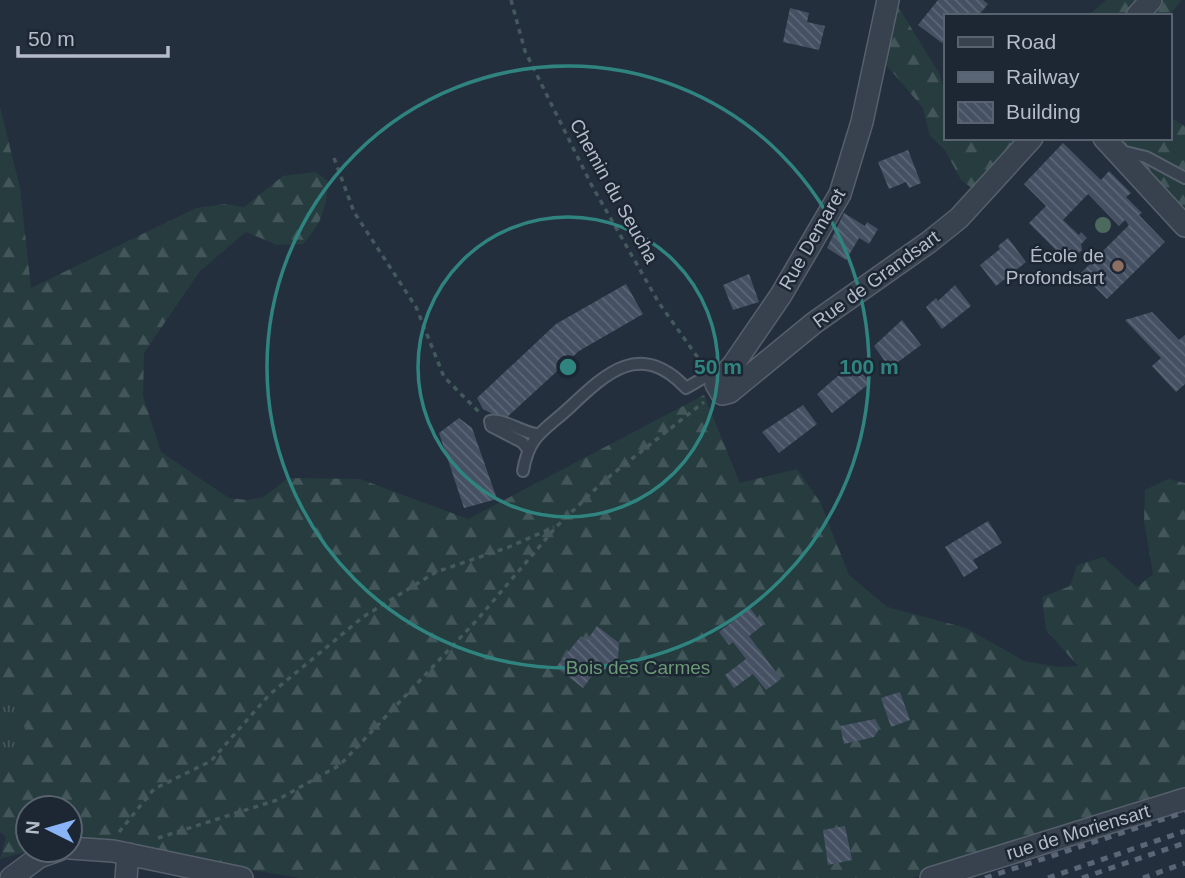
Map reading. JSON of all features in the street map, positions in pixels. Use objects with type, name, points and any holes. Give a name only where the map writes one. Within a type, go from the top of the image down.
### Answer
[{"type":"street","name":"Rue Demaret","points":[[717,382],[781,295],[841,194],[862,122],[888,0]]},
{"type":"street","points":[[1139,14],[1151,0]]},
{"type":"street","name":"Rue de Grandsart","points":[[717,382],[723,394],[730,391],[814,323],[929,242],[959,218],[1030,140]]},
{"type":"street","points":[[1110,144],[1185,226]]},
{"type":"street","name":"rue de Moriensart","points":[[931,878],[1185,799]]},
{"type":"street","points":[[84,849],[121,852],[242,878]]},
{"type":"street","points":[[121,852],[126,878]]},
{"type":"street","points":[[11,878],[31,864]]},
{"type":"lane","points":[[1110,144],[1146,157],[1185,178]]},
{"type":"lane","points":[[523,471],[528,449],[536,434],[569,408],[591,384],[621,368],[641,364],[659,365],[686,388],[717,382]]},
{"type":"lane","points":[[528,449],[522,442],[491,426],[489,421],[495,419],[524,433],[536,434]]},
{"type":"path","name":"Chemin du Seucha","points":[[511,0],[525,51],[591,184],[659,303],[717,382]]},
{"type":"path","points":[[334,158],[354,212],[416,307],[444,377],[453,389],[489,421]]},
{"type":"path","points":[[557,526],[509,547],[436,572],[363,617],[269,695],[211,761],[154,789],[120,827],[121,852],[277,800],[340,765],[477,620],[557,526],[717,382]]},
{"type":"green space","points":[[894,0],[939,73],[944,89],[944,140],[1030,140],[981,195],[961,180],[945,150],[930,136],[923,108],[876,53]]},
{"type":"green space","points":[[1106,0],[1182,0],[1171,14],[1090,14]]},
{"type":"green space","name":"Bois des Carmes","points":[[0,107],[20,188],[31,288],[196,208],[226,204],[244,207],[283,176],[315,172],[328,181],[322,215],[303,244],[277,245],[246,232],[200,271],[144,353],[143,396],[161,452],[229,498],[247,500],[264,497],[288,478],[360,479],[468,519],[704,395],[740,483],[797,469],[820,502],[849,575],[887,607],[966,628],[1024,661],[1059,667],[1078,666],[1046,630],[1042,597],[1070,586],[1077,565],[1103,557],[1137,587],[1153,574],[1144,521],[1145,490],[1168,479],[1185,483],[1185,792],[913,878],[300,878],[84,842],[84,794],[14,794],[14,855],[0,859],[6,837],[0,832],[0,755],[11,756],[36,749],[0,674]]},
{"type":"green space","points":[[1171,118],[1185,126],[1185,226],[1106,140],[1171,140]]},
{"type":"green space","points":[[0,674],[36,749],[11,756],[0,755]]},
{"type":"building","points":[[938,0],[983,0],[988,4],[980,14],[944,14],[942,43],[918,25]]},
{"type":"building","points":[[790,8],[809,13],[807,22],[825,26],[819,50],[783,42]]},
{"type":"building","points":[[1063,143],[1101,180],[1109,171],[1131,193],[1126,197],[1142,213],[1139,215],[1165,242],[1107,299],[1081,273],[1129,225],[1125,220],[1119,226],[1088,194],[1063,220],[1079,235],[1081,232],[1087,238],[1081,244],[1082,250],[1074,257],[1062,250],[1059,253],[1029,223],[1046,206],[1024,184]]},
{"type":"building","points":[[908,150],[921,183],[909,188],[906,182],[889,189],[878,162]]},
{"type":"building","points":[[844,213],[865,226],[867,222],[878,229],[869,244],[859,238],[846,260],[827,248]]},
{"type":"building","points":[[1008,238],[1026,262],[996,286],[980,265],[1000,249],[998,246]]},
{"type":"building","points":[[749,274],[759,302],[733,310],[723,285]]},
{"type":"building","points":[[626,284],[643,314],[579,351],[504,420],[483,409],[477,398],[556,324]]},
{"type":"building","points":[[955,285],[971,306],[942,329],[926,307],[936,298],[938,301]]},
{"type":"building","points":[[1152,312],[1179,340],[1185,335],[1185,384],[1176,392],[1152,366],[1161,358],[1125,320]]},
{"type":"building","points":[[902,320],[921,345],[890,368],[874,346]]},
{"type":"building","points":[[854,362],[870,383],[832,413],[817,394]]},
{"type":"building","points":[[803,405],[817,424],[779,453],[762,432]]},
{"type":"building","points":[[459,418],[472,428],[497,499],[464,508],[439,433]]},
{"type":"building","points":[[988,521],[1002,543],[973,560],[978,568],[964,577],[945,547]]},
{"type":"building","points":[[750,608],[763,625],[749,636],[781,679],[766,690],[753,674],[734,688],[725,675],[746,659],[733,642],[729,645],[719,632]]},
{"type":"building","points":[[597,626],[619,643],[618,659],[612,661],[599,677],[594,673],[583,688],[556,667],[581,636],[587,640]]},
{"type":"building","points":[[900,692],[910,720],[891,727],[881,698]]},
{"type":"building","points":[[875,719],[878,731],[874,737],[844,744],[840,726]]},
{"type":"building","points":[[845,826],[852,860],[828,865],[823,830]]},
{"type":"railway","points":[[985,878],[1185,812]]},
{"type":"railway","points":[[1048,878],[1185,831]]},
{"type":"railway","points":[[1082,878],[1185,843]]},
{"type":"railway","points":[[1143,878],[1185,863]]},
{"type":"place","name":"École de Profondsart","points":[[1118,266]]}]
